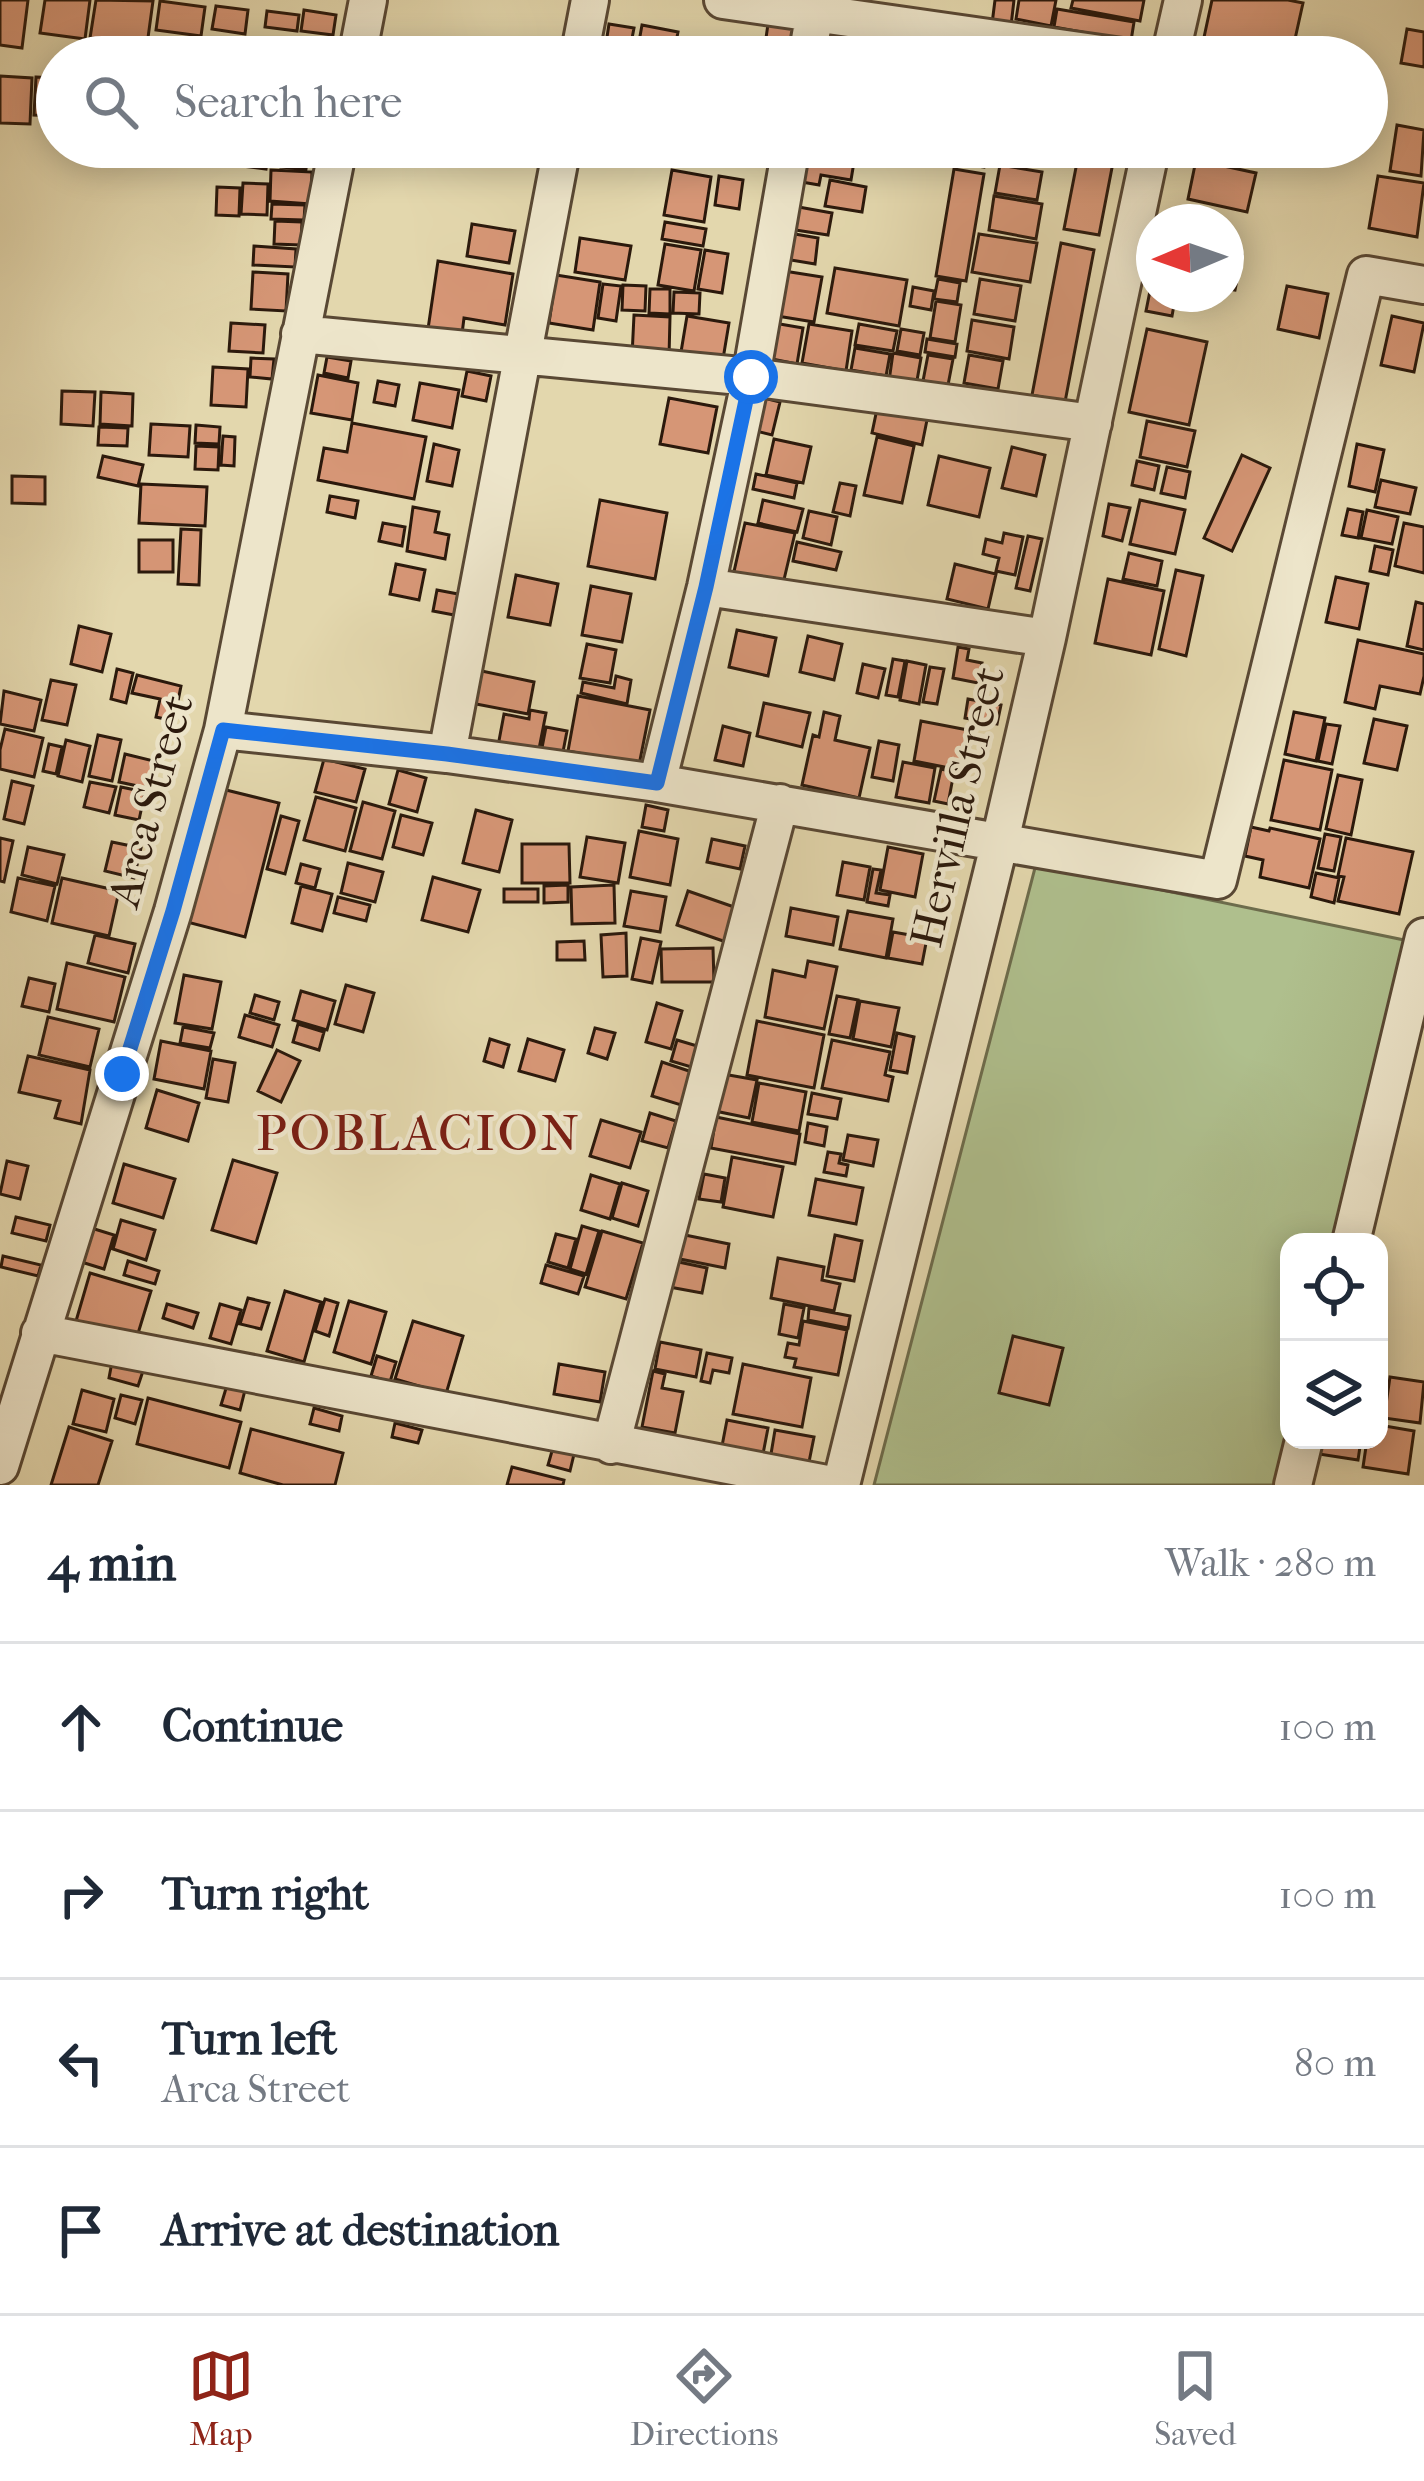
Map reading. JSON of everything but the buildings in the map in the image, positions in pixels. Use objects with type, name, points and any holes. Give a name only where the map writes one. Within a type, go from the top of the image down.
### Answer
[{"type":"street","points":[[361,36],[368,0]]},
{"type":"street","points":[[583,36],[590,0]]},
{"type":"street","points":[[723,0],[816,7],[994,36]]},
{"type":"street","points":[[1175,36],[1183,0]]},
{"type":"street","name":"Arca Street","points":[[0,1466],[173,911],[223,730],[334,168]]},
{"type":"street","points":[[447,754],[558,168]]},
{"type":"street","points":[[657,783],[751,377],[787,168]]},
{"type":"street","name":"Hervilla Street","points":[[842,1485],[1047,638],[1147,168]]},
{"type":"street","points":[[223,730],[657,783],[1218,880],[1366,275],[1424,285]]},
{"type":"street","points":[[300,334],[751,377],[1094,423]]},
{"type":"street","points":[[706,587],[1047,638]]},
{"type":"street","points":[[611,1444],[780,803]]},
{"type":"street","points":[[1354,1233],[1424,937]]},
{"type":"street","points":[[40,1333],[832,1485]]},
{"type":"street","points":[[1294,1485],[1302,1449]]},
{"type":"green space","points":[[1036,864],[1404,940],[1336,1233],[1280,1233],[1280,1449],[1287,1449],[1278,1485],[874,1485]]},
{"type":"district","name":"POBLACION","points":[[419,1133]]},
{"type":"route","points":[[122,1074],[223,730],[657,783],[751,377]]}]
